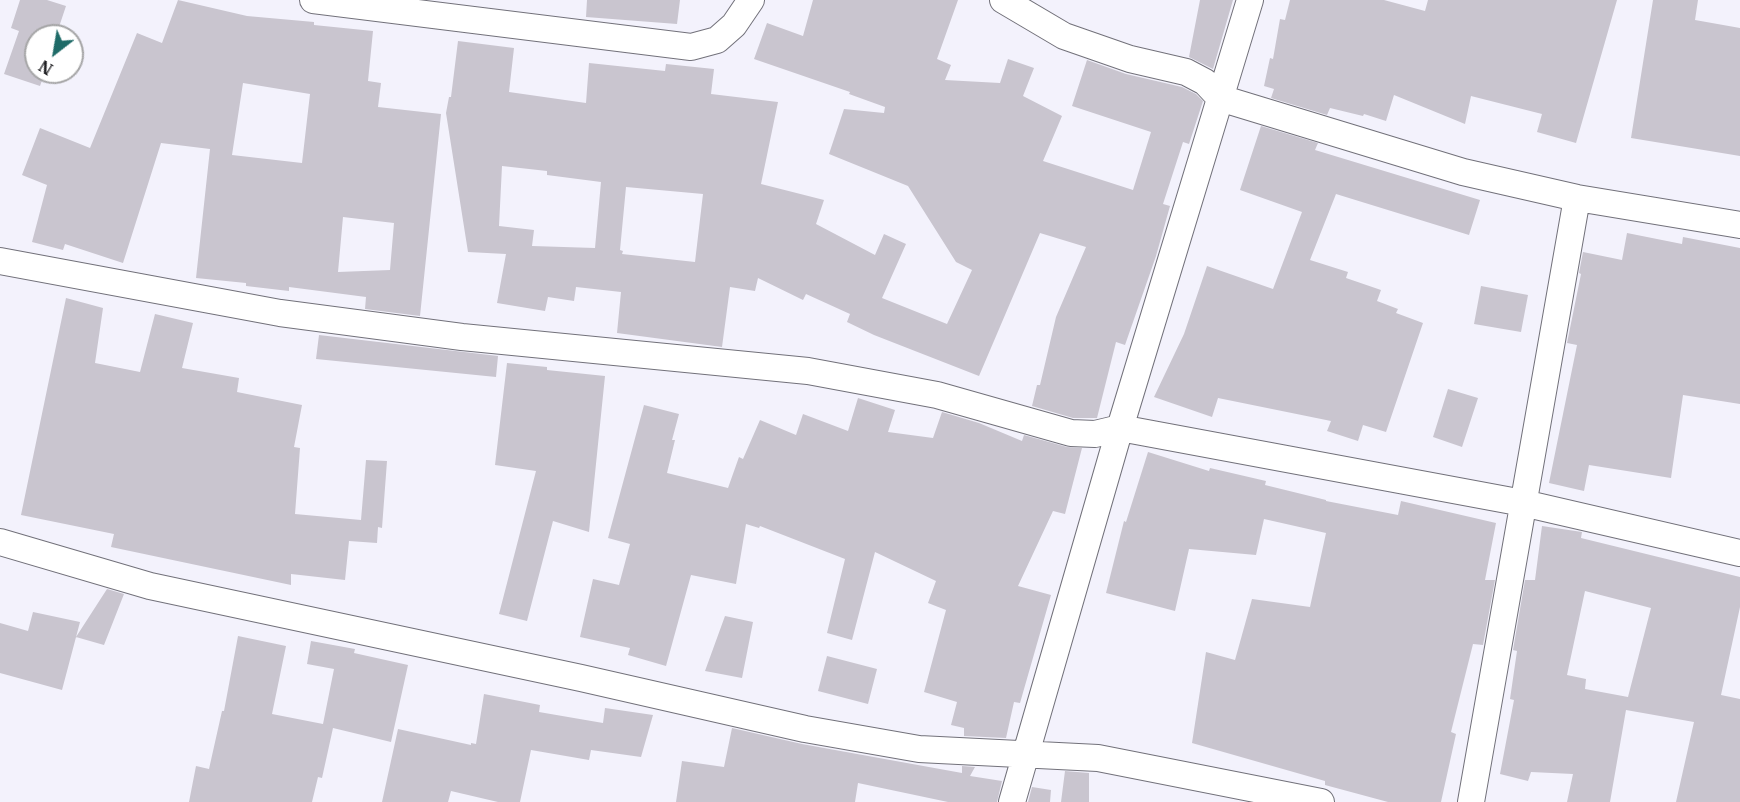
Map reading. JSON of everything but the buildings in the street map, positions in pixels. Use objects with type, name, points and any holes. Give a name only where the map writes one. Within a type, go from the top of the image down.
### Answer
[{"type":"street","points":[[313,0],[691,47],[717,40],[734,25],[751,0]]},
{"type":"street","points":[[1003,0],[1064,36],[1130,59],[1186,72],[1205,82],[1220,98],[1463,172],[1577,198],[1740,225]]},
{"type":"street","points":[[1012,802],[1120,428],[1250,0]]},
{"type":"street","points":[[1471,802],[1577,198]]},
{"type":"street","points":[[0,261],[280,313],[462,337],[808,371],[938,395],[1071,433],[1095,434],[1120,428],[1523,503],[1740,553]]},
{"type":"street","points":[[0,542],[150,586],[581,678],[805,729],[920,749],[1098,758],[1321,802]]}]
